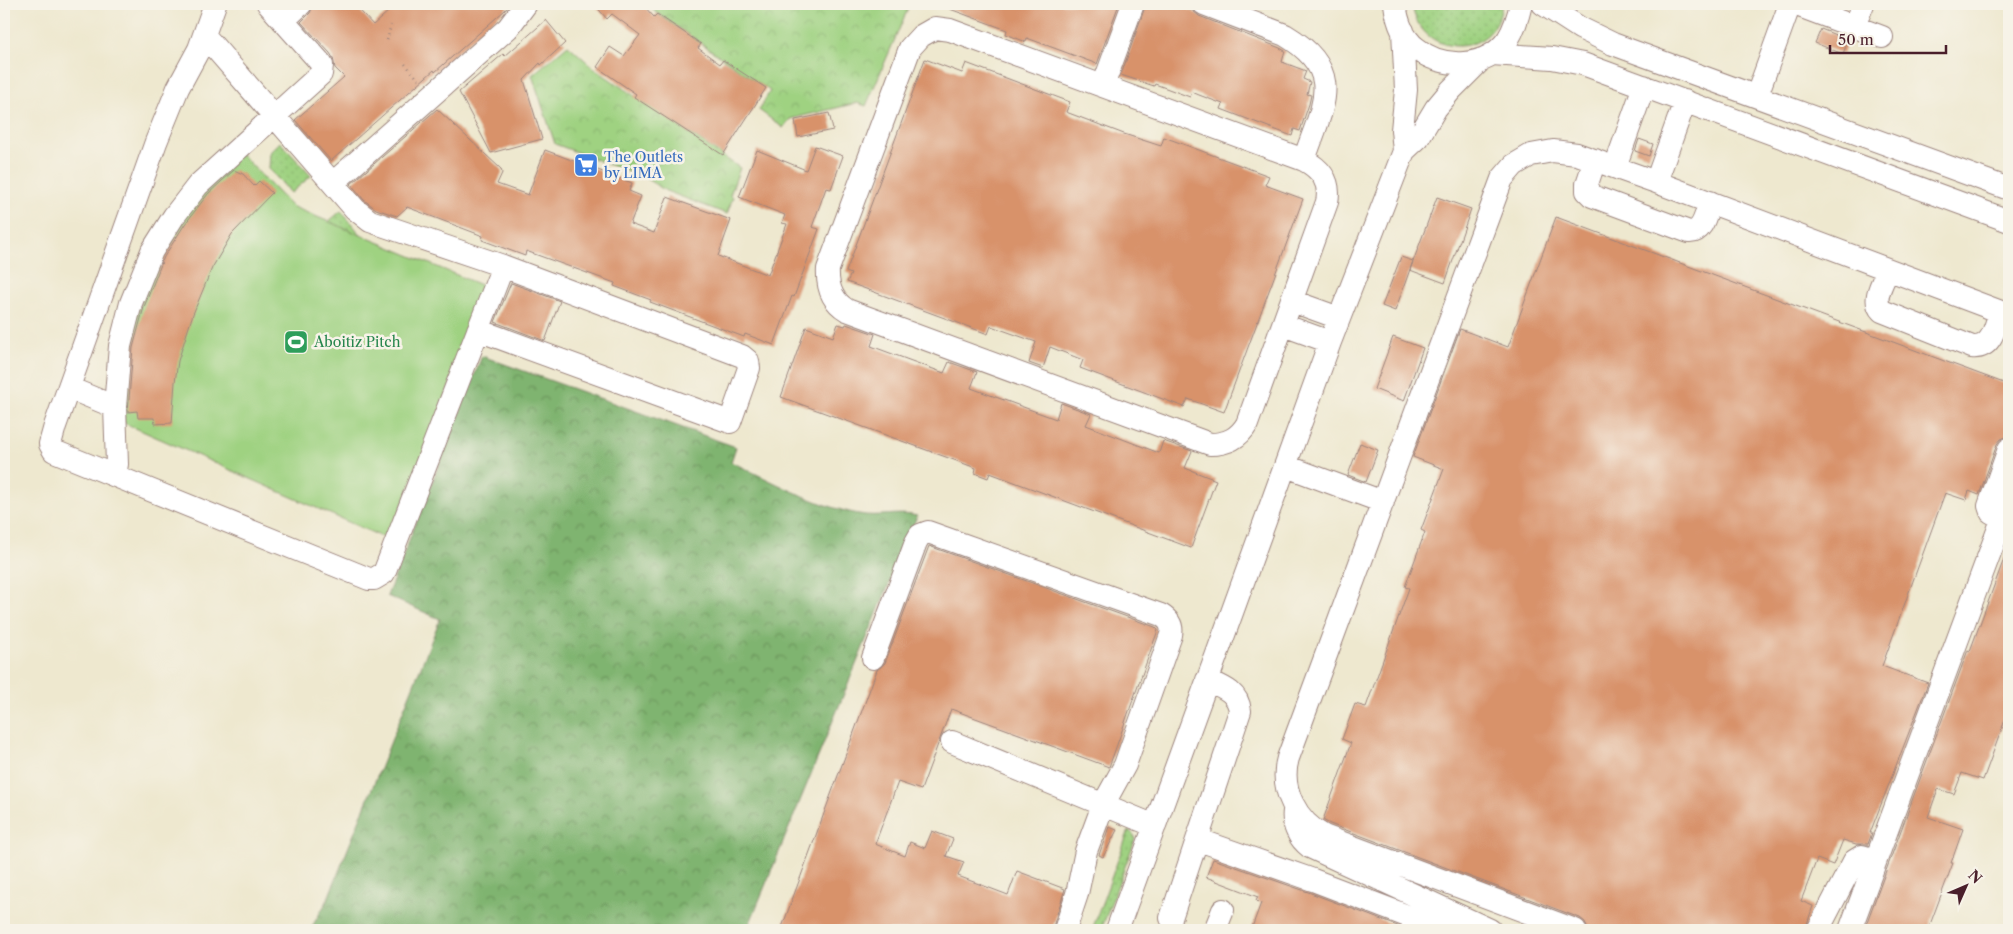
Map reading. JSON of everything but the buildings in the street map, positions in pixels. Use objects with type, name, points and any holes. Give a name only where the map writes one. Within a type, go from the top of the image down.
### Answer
[{"type":"street","points":[[215,4],[204,35],[172,100],[50,440],[51,448],[57,453],[374,580],[384,573],[503,266]]},
{"type":"street","points":[[115,475],[117,464],[115,407],[117,364],[124,328],[138,282],[152,251],[167,226],[198,186],[321,74],[320,61],[268,4]]},
{"type":"street","points":[[283,21],[301,4]]},
{"type":"street","points":[[333,183],[508,28],[526,4]]},
{"type":"street","points":[[1103,86],[1133,4]]},
{"type":"street","points":[[1204,4],[1285,35],[1296,42],[1316,63],[1324,79],[1325,96],[1304,160]]},
{"type":"street","points":[[1394,4],[1397,18],[1403,31],[1415,47],[1432,58],[1452,64],[1472,62],[1487,57],[1568,61],[1644,86],[2009,221]]},
{"type":"street","points":[[1117,930],[1330,342],[1404,151],[1418,138],[1436,108],[1450,90],[1507,41],[1517,23],[1521,4]]},
{"type":"street","points":[[1543,4],[1580,28],[1613,44],[1757,95],[2009,189]]},
{"type":"street","points":[[1757,95],[1790,4]]},
{"type":"street","points":[[1794,4],[1882,37]]},
{"type":"street","points":[[1854,26],[1863,4]]},
{"type":"street","points":[[935,28],[950,30],[1304,160],[1317,168],[1322,174],[1329,193],[1284,325],[1244,429],[1229,441],[1210,444],[847,310],[837,303],[828,284],[828,269],[910,48],[921,36],[935,28]]},
{"type":"street","points":[[1403,31],[1406,90],[1402,130],[1404,151]]},
{"type":"street","points":[[204,35],[355,209],[370,222],[503,266],[742,356],[748,361],[749,368],[730,422],[478,330]]},
{"type":"street","points":[[1644,86],[1605,163],[1588,184],[1587,191],[1592,196],[1689,232],[1694,232],[1698,229],[1710,202]]},
{"type":"street","points":[[1656,182],[1685,101]]},
{"type":"street","points":[[1490,930],[1304,843],[1293,818],[1294,808],[1285,778],[1285,769],[1502,179],[1522,159],[1542,152],[1565,151],[1605,163],[2005,314],[1988,342],[1983,346],[1972,347],[1882,311],[1877,304],[1877,299],[1888,270]]},
{"type":"street","points":[[1292,301],[1339,318]]},
{"type":"street","points":[[1284,325],[1330,342]]},
{"type":"street","points":[[69,388],[115,407]]},
{"type":"street","points":[[1850,930],[2006,510],[1991,512],[1989,506],[2009,449]]},
{"type":"street","points":[[1286,466],[1383,502]]},
{"type":"street","points":[[873,658],[916,542],[920,535],[928,532],[1161,615],[1169,621],[1172,630],[1171,636],[1125,764],[1103,805],[1086,851],[1065,930]]},
{"type":"street","points":[[1171,918],[1199,840],[1240,711],[1238,701],[1232,693],[1207,680]]},
{"type":"street","points":[[952,742],[1155,826]]},
{"type":"street","points":[[1294,808],[1314,830],[1337,842],[1575,930]]},
{"type":"street","points":[[1199,840],[1313,880],[1444,930]]},
{"type":"street","points":[[1818,930],[1854,861],[1862,856],[1876,860]]},
{"type":"path","points":[[387,40],[391,24]]},
{"type":"green space","points":[[647,4],[910,4],[866,106],[857,103],[790,119],[783,128],[759,110],[770,91],[654,11]]},
{"type":"green space","points":[[1412,4],[1502,4],[1497,22],[1487,36],[1473,43],[1458,46],[1442,43],[1428,36],[1418,22]]},
{"type":"green space","points":[[568,45],[595,69],[740,168],[730,195],[733,197],[727,214],[666,191],[645,178],[555,144],[532,75]]},
{"type":"green space","points":[[280,142],[311,176],[291,193],[269,169],[270,152]]},
{"type":"green space","name":"Aboitiz Pitch","points":[[240,153],[291,206],[488,288],[389,540],[124,423],[123,351],[166,236]]},
{"type":"green space","points":[[341,211],[361,235],[328,222]]},
{"type":"green space","points":[[482,356],[736,447],[731,462],[826,505],[866,515],[903,514],[917,516],[747,930],[310,930],[327,901],[440,619],[387,596]]},
{"type":"green space","points":[[1129,830],[1134,835],[1135,840],[1101,930],[1092,930]]},
{"type":"place","name":"The Outlets by LIMA","points":[[586,165]]},
{"type":"place","name":"Aboitiz Pitch","points":[[296,342]]}]
